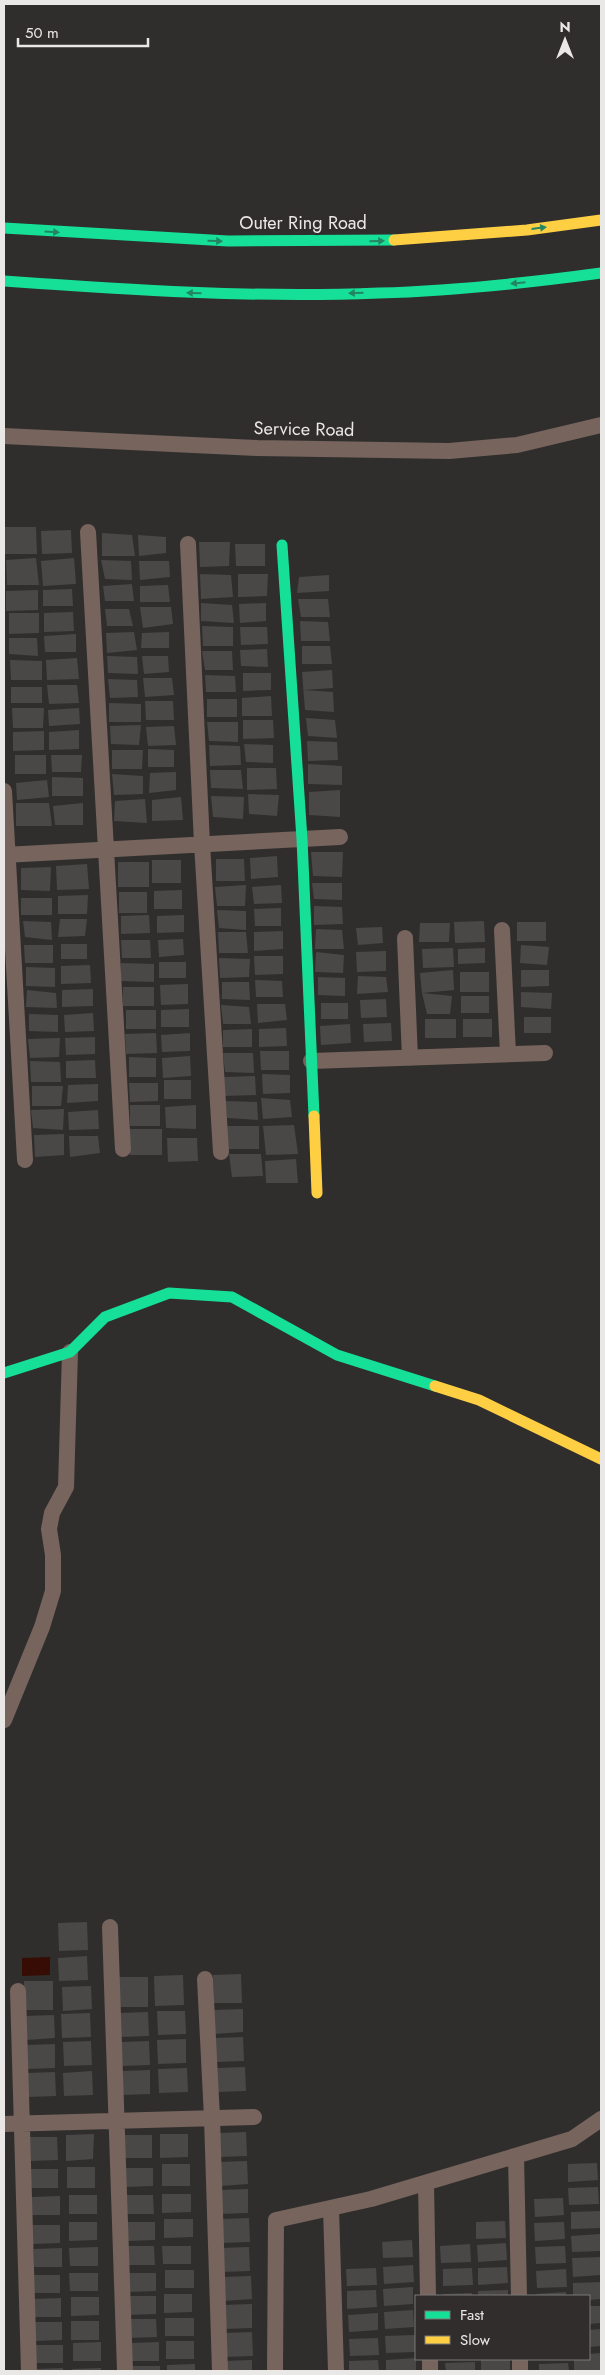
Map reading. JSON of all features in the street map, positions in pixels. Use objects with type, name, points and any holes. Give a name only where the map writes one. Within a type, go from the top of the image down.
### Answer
[{"type":"main road","name":"Outer Ring Road","points":[[4,228],[178,240],[343,242],[497,233],[601,220]]},
{"type":"main road","points":[[4,281],[187,293],[344,294],[433,290],[601,273]]},
{"type":"main road","points":[[282,545],[302,839],[317,1193]]},
{"type":"main road","points":[[4,1373],[70,1352],[106,1317],[169,1293],[232,1296],[337,1355],[479,1400],[601,1459]]},
{"type":"street","name":"Service Road","points":[[4,436],[257,448],[449,451],[517,445],[601,425]]},
{"type":"street","points":[[88,532],[123,1149]]},
{"type":"street","points":[[188,544],[202,844],[221,1152]]},
{"type":"street","points":[[4,790],[5,854],[25,1160]]},
{"type":"street","points":[[5,854],[340,837]]},
{"type":"street","points":[[502,930],[508,1054]]},
{"type":"street","points":[[405,938],[410,1058]]},
{"type":"street","points":[[311,1061],[545,1053]]},
{"type":"street","points":[[4,1720],[42,1627],[53,1591],[53,1555],[49,1530],[52,1512],[66,1487],[70,1352]]},
{"type":"street","points":[[110,1927],[125,2371]]},
{"type":"street","points":[[205,1979],[212,2118],[220,2371]]},
{"type":"street","points":[[18,1991],[23,2123],[28,2371]]},
{"type":"street","points":[[4,2124],[254,2117]]},
{"type":"street","points":[[275,2371],[276,2220],[371,2199],[572,2139],[601,2119]]},
{"type":"street","points":[[516,2156],[518,2295]]},
{"type":"street","points":[[426,2183],[428,2295]]},
{"type":"street","points":[[331,2208],[336,2371]]},
{"type":"shaded area","points":[[50,1957],[50,1975],[22,1976],[22,1958]]},
{"type":"building","points":[[5,527],[36,527],[37,554],[5,554]]},
{"type":"building","points":[[71,530],[72,553],[42,554],[41,531]]},
{"type":"building","points":[[102,533],[132,535],[135,556],[102,556]]},
{"type":"building","points":[[138,535],[166,537],[166,553],[139,556]]},
{"type":"building","points":[[199,542],[230,542],[229,566],[200,567]]},
{"type":"building","points":[[235,544],[265,544],[265,566],[236,566]]},
{"type":"building","points":[[36,558],[39,585],[7,585],[6,560]]},
{"type":"building","points":[[74,558],[76,584],[43,586],[41,561]]},
{"type":"building","points":[[101,560],[131,561],[132,580],[105,579]]},
{"type":"building","points":[[139,561],[169,561],[170,577],[140,580]]},
{"type":"building","points":[[200,574],[231,575],[233,597],[201,599]]},
{"type":"building","points":[[238,574],[268,574],[267,596],[238,597]]},
{"type":"building","points":[[329,575],[329,591],[297,593],[299,577]]},
{"type":"building","points":[[132,584],[134,601],[105,601],[103,586]]},
{"type":"building","points":[[168,585],[170,602],[140,602],[140,586]]},
{"type":"building","points":[[72,589],[73,606],[43,606],[43,590]]},
{"type":"building","points":[[38,590],[38,610],[6,611],[6,591]]},
{"type":"building","points":[[298,599],[328,599],[330,617],[301,617]]},
{"type":"building","points":[[201,603],[232,605],[234,623],[201,621]]},
{"type":"building","points":[[266,603],[266,621],[240,623],[239,604]]},
{"type":"building","points":[[140,607],[171,607],[173,624],[143,628]]},
{"type":"building","points":[[105,609],[129,609],[133,626],[107,626]]},
{"type":"building","points":[[73,612],[74,631],[44,632],[44,613]]},
{"type":"building","points":[[9,613],[39,613],[39,633],[9,634]]},
{"type":"building","points":[[300,621],[328,622],[330,641],[301,641]]},
{"type":"building","points":[[202,626],[233,627],[233,646],[203,646]]},
{"type":"building","points":[[240,627],[267,627],[268,644],[241,645]]},
{"type":"building","points":[[134,632],[137,650],[107,653],[106,633]]},
{"type":"building","points":[[169,632],[169,648],[141,648],[142,633]]},
{"type":"building","points":[[76,634],[76,652],[45,652],[44,636]]},
{"type":"building","points":[[9,638],[37,638],[38,656],[9,654]]},
{"type":"building","points":[[302,646],[330,646],[332,664],[302,664]]},
{"type":"building","points":[[267,649],[268,667],[241,666],[240,650]]},
{"type":"building","points":[[202,651],[232,651],[233,670],[205,670]]},
{"type":"building","points":[[107,656],[137,657],[138,674],[108,673]]},
{"type":"building","points":[[142,656],[168,656],[169,672],[144,674]]},
{"type":"building","points":[[77,658],[79,679],[47,680],[46,660]]},
{"type":"building","points":[[10,660],[42,661],[42,680],[11,680]]},
{"type":"building","points":[[332,670],[333,688],[304,690],[333,692],[334,712],[305,710],[302,672]]},
{"type":"building","points":[[243,673],[271,673],[271,690],[243,691]]},
{"type":"building","points":[[205,675],[235,676],[236,692],[206,692]]},
{"type":"building","points":[[143,678],[172,678],[174,695],[145,697]]},
{"type":"building","points":[[108,679],[137,680],[138,697],[110,698]]},
{"type":"building","points":[[47,685],[77,685],[79,703],[49,704]]},
{"type":"building","points":[[11,687],[42,687],[42,703],[11,703]]},
{"type":"building","points":[[271,696],[272,716],[242,716],[242,698]]},
{"type":"building","points":[[207,699],[237,699],[237,717],[207,717]]},
{"type":"building","points":[[145,701],[173,701],[174,720],[146,720]]},
{"type":"building","points":[[109,703],[141,704],[141,722],[109,722]]},
{"type":"building","points":[[12,708],[44,708],[43,728],[13,728]]},
{"type":"building","points":[[79,708],[80,724],[49,726],[48,710]]},
{"type":"building","points":[[306,718],[335,720],[337,738],[308,736]]},
{"type":"building","points":[[243,720],[273,720],[274,738],[243,739]]},
{"type":"building","points":[[207,722],[238,722],[238,742],[209,741]]},
{"type":"building","points":[[141,725],[139,745],[111,744],[110,726]]},
{"type":"building","points":[[174,726],[176,745],[148,746],[146,727]]},
{"type":"building","points":[[79,730],[79,749],[49,750],[49,732]]},
{"type":"building","points":[[44,731],[44,750],[13,751],[13,732]]},
{"type":"building","points":[[307,741],[337,742],[338,760],[308,761]]},
{"type":"building","points":[[244,744],[273,745],[273,763],[246,762]]},
{"type":"building","points":[[209,745],[240,746],[241,765],[210,766]]},
{"type":"building","points":[[148,749],[174,750],[174,767],[148,767]]},
{"type":"building","points":[[112,750],[143,750],[142,769],[112,769]]},
{"type":"building","points":[[15,755],[46,755],[46,774],[15,774]]},
{"type":"building","points":[[51,755],[82,755],[81,772],[52,772]]},
{"type":"building","points":[[308,764],[342,766],[342,785],[308,784]]},
{"type":"building","points":[[247,768],[276,768],[277,789],[247,790]]},
{"type":"building","points":[[210,770],[241,770],[243,789],[211,788]]},
{"type":"building","points":[[176,772],[176,790],[149,793],[150,773]]},
{"type":"building","points":[[112,774],[143,776],[143,794],[114,795]]},
{"type":"building","points":[[52,777],[83,778],[83,796],[52,796]]},
{"type":"building","points":[[47,780],[49,797],[17,800],[16,783]]},
{"type":"building","points":[[340,790],[340,817],[309,815],[309,792]]},
{"type":"building","points":[[248,794],[279,795],[277,816],[249,814]]},
{"type":"building","points":[[211,796],[244,797],[243,819],[213,817]]},
{"type":"building","points":[[181,797],[183,820],[152,821],[152,800]]},
{"type":"building","points":[[145,799],[147,823],[114,821],[115,801]]},
{"type":"building","points":[[16,803],[49,803],[52,826],[16,826]]},
{"type":"building","points":[[83,803],[83,825],[55,825],[53,806]]},
{"type":"building","points":[[311,852],[343,852],[342,877],[313,876]]},
{"type":"building","points":[[277,856],[278,877],[251,879],[250,858]]},
{"type":"building","points":[[216,859],[244,859],[245,881],[216,881]]},
{"type":"building","points":[[152,860],[181,860],[181,883],[152,883]]},
{"type":"building","points":[[118,862],[149,862],[149,887],[118,887]]},
{"type":"building","points":[[87,864],[89,889],[57,890],[56,866]]},
{"type":"building","points":[[51,867],[50,891],[21,890],[21,868]]},
{"type":"building","points":[[312,883],[342,883],[342,900],[314,899]]},
{"type":"building","points":[[246,885],[245,906],[217,906],[215,887]]},
{"type":"building","points":[[281,885],[282,903],[254,904],[252,887]]},
{"type":"building","points":[[182,890],[182,909],[154,909],[154,891]]},
{"type":"building","points":[[119,892],[147,892],[147,913],[119,913]]},
{"type":"building","points":[[88,895],[87,914],[58,914],[58,896]]},
{"type":"building","points":[[21,898],[52,898],[52,915],[21,915]]},
{"type":"building","points":[[314,906],[342,907],[343,924],[314,925]]},
{"type":"building","points":[[281,908],[281,926],[255,926],[254,909]]},
{"type":"building","points":[[217,910],[246,911],[246,930],[219,928]]},
{"type":"building","points":[[149,915],[150,933],[121,934],[121,916]]},
{"type":"building","points":[[184,915],[184,932],[157,933],[157,916]]},
{"type":"building","points":[[60,919],[87,919],[85,936],[58,937]]},
{"type":"building","points":[[23,921],[51,922],[52,940],[25,937]]},
{"type":"building","points":[[484,921],[485,942],[455,943],[454,922]]},
{"type":"building","points":[[517,922],[546,922],[546,941],[517,941]]},
{"type":"building","points":[[420,923],[450,923],[449,942],[419,942]]},
{"type":"building","points":[[382,927],[383,943],[358,945],[356,928]]},
{"type":"building","points":[[316,929],[342,930],[344,949],[315,949]]},
{"type":"building","points":[[283,931],[283,949],[254,951],[254,932]]},
{"type":"building","points":[[218,932],[246,932],[248,953],[219,953]]},
{"type":"building","points":[[183,939],[184,955],[159,957],[158,940]]},
{"type":"building","points":[[121,940],[150,940],[151,958],[122,958]]},
{"type":"building","points":[[61,944],[87,944],[87,959],[61,959]]},
{"type":"building","points":[[24,945],[53,945],[53,963],[25,963]]},
{"type":"building","points":[[521,945],[549,947],[547,965],[520,963]]},
{"type":"building","points":[[453,948],[454,967],[423,968],[422,949]]},
{"type":"building","points":[[485,948],[485,963],[458,964],[458,949]]},
{"type":"building","points":[[386,951],[386,971],[357,972],[356,952]]},
{"type":"building","points":[[316,952],[344,955],[343,973],[315,972]]},
{"type":"building","points":[[254,956],[283,956],[283,974],[255,975]]},
{"type":"building","points":[[219,958],[250,959],[249,977],[220,978]]},
{"type":"building","points":[[159,962],[186,962],[186,978],[159,978]]},
{"type":"building","points":[[121,963],[154,964],[154,982],[121,981]]},
{"type":"building","points":[[90,965],[91,983],[61,984],[61,966]]},
{"type":"building","points":[[26,967],[55,968],[55,987],[26,986]]},
{"type":"building","points":[[453,970],[454,990],[422,993],[420,973]]},
{"type":"building","points":[[521,970],[549,970],[549,986],[521,987]]},
{"type":"building","points":[[460,972],[489,972],[489,992],[460,992]]},
{"type":"building","points":[[358,976],[386,977],[388,992],[357,994]]},
{"type":"building","points":[[318,977],[345,978],[345,996],[318,995]]},
{"type":"building","points":[[255,980],[282,981],[283,997],[256,997]]},
{"type":"building","points":[[222,982],[249,982],[250,1000],[222,999]]},
{"type":"building","points":[[188,984],[188,1004],[161,1005],[160,985]]},
{"type":"building","points":[[123,987],[154,987],[154,1006],[123,1006]]},
{"type":"building","points":[[93,989],[93,1006],[62,1007],[62,990]]},
{"type":"building","points":[[27,990],[56,993],[57,1008],[26,1007]]},
{"type":"building","points":[[521,992],[552,993],[551,1009],[521,1007]]},
{"type":"building","points":[[422,993],[452,996],[450,1014],[427,1014]]},
{"type":"building","points":[[461,996],[489,996],[489,1013],[461,1013]]},
{"type":"building","points":[[386,999],[387,1017],[361,1018],[360,1000]]},
{"type":"building","points":[[321,1003],[348,1003],[348,1019],[321,1019]]},
{"type":"building","points":[[257,1004],[285,1004],[287,1020],[258,1023]]},
{"type":"building","points":[[221,1005],[249,1007],[251,1024],[223,1024]]},
{"type":"building","points":[[189,1009],[189,1027],[161,1027],[161,1010]]},
{"type":"building","points":[[126,1010],[156,1010],[156,1029],[126,1029]]},
{"type":"building","points":[[93,1013],[94,1031],[65,1032],[64,1015]]},
{"type":"building","points":[[29,1014],[58,1015],[58,1032],[29,1031]]},
{"type":"building","points":[[524,1017],[551,1017],[551,1033],[524,1033]]},
{"type":"building","points":[[425,1019],[456,1019],[456,1038],[425,1038]]},
{"type":"building","points":[[463,1019],[492,1019],[492,1037],[463,1037]]},
{"type":"building","points":[[391,1023],[392,1041],[364,1042],[363,1024]]},
{"type":"building","points":[[350,1024],[351,1043],[321,1045],[320,1026]]},
{"type":"building","points":[[286,1028],[287,1046],[259,1047],[259,1029]]},
{"type":"building","points":[[252,1029],[252,1047],[223,1047],[223,1030]]},
{"type":"building","points":[[156,1033],[157,1053],[126,1054],[125,1034]]},
{"type":"building","points":[[190,1033],[190,1051],[162,1052],[161,1035]]},
{"type":"building","points":[[95,1037],[95,1054],[66,1055],[65,1038]]},
{"type":"building","points":[[60,1038],[59,1057],[30,1058],[28,1039]]},
{"type":"building","points":[[260,1051],[289,1051],[289,1070],[261,1070]]},
{"type":"building","points":[[223,1053],[253,1053],[254,1073],[225,1072]]},
{"type":"building","points":[[190,1056],[191,1076],[163,1078],[162,1058]]},
{"type":"building","points":[[129,1057],[156,1058],[156,1077],[129,1077]]},
{"type":"building","points":[[95,1060],[96,1078],[66,1078],[66,1061]]},
{"type":"building","points":[[30,1061],[60,1062],[61,1082],[31,1082]]},
{"type":"building","points":[[262,1074],[290,1075],[290,1093],[263,1094]]},
{"type":"building","points":[[255,1076],[256,1095],[224,1096],[224,1077]]},
{"type":"building","points":[[164,1080],[191,1080],[191,1099],[164,1099]]},
{"type":"building","points":[[129,1083],[158,1083],[158,1101],[130,1102]]},
{"type":"building","points":[[98,1084],[98,1101],[67,1103],[68,1085]]},
{"type":"building","points":[[32,1086],[63,1086],[61,1106],[32,1106]]},
{"type":"building","points":[[261,1098],[290,1100],[292,1117],[263,1119]]},
{"type":"building","points":[[225,1101],[257,1102],[258,1120],[227,1118]]},
{"type":"building","points":[[130,1105],[160,1105],[160,1126],[130,1126]]},
{"type":"building","points":[[196,1105],[196,1129],[166,1128],[165,1107]]},
{"type":"building","points":[[64,1109],[63,1130],[33,1128],[31,1110]]},
{"type":"building","points":[[98,1110],[99,1129],[69,1130],[68,1112]]},
{"type":"building","points":[[294,1125],[298,1154],[266,1155],[263,1126]]},
{"type":"building","points":[[227,1126],[259,1126],[259,1149],[228,1149]]},
{"type":"building","points":[[130,1129],[162,1129],[162,1155],[130,1155]]},
{"type":"building","points":[[64,1134],[64,1155],[35,1157],[34,1135]]},
{"type":"building","points":[[69,1136],[98,1136],[100,1153],[70,1157]]},
{"type":"building","points":[[167,1138],[197,1138],[198,1161],[168,1162]]},
{"type":"building","points":[[229,1154],[261,1154],[263,1176],[232,1177]]},
{"type":"building","points":[[296,1159],[298,1183],[266,1183],[265,1161]]},
{"type":"building","points":[[87,1922],[88,1950],[59,1951],[58,1923]]},
{"type":"building","points":[[87,1956],[88,1980],[59,1981],[58,1958]]},
{"type":"building","points":[[241,1974],[242,2003],[214,2003],[213,1975]]},
{"type":"building","points":[[183,1975],[184,2005],[155,2006],[154,1976]]},
{"type":"building","points":[[119,1977],[148,1977],[148,2007],[119,2007]]},
{"type":"building","points":[[24,1981],[53,1981],[53,2010],[24,2010]]},
{"type":"building","points":[[91,1986],[92,2009],[63,2011],[62,1987]]},
{"type":"building","points":[[243,2009],[243,2032],[215,2034],[214,2010]]},
{"type":"building","points":[[157,2011],[185,2011],[186,2034],[158,2035]]},
{"type":"building","points":[[148,2012],[149,2036],[121,2037],[120,2013]]},
{"type":"building","points":[[90,2013],[91,2037],[62,2038],[61,2014]]},
{"type":"building","points":[[54,2015],[55,2038],[26,2040],[25,2016]]},
{"type":"building","points":[[243,2037],[244,2061],[216,2062],[215,2038]]},
{"type":"building","points":[[186,2039],[186,2063],[158,2064],[157,2040]]},
{"type":"building","points":[[91,2041],[92,2065],[64,2066],[63,2042]]},
{"type":"building","points":[[149,2041],[150,2065],[122,2066],[121,2042]]},
{"type":"building","points":[[55,2044],[55,2068],[27,2069],[26,2045]]},
{"type":"building","points":[[245,2067],[246,2091],[218,2092],[217,2068]]},
{"type":"building","points":[[187,2068],[188,2092],[159,2093],[158,2069]]},
{"type":"building","points":[[150,2070],[150,2094],[122,2095],[121,2071]]},
{"type":"building","points":[[92,2071],[93,2095],[64,2096],[63,2073]]},
{"type":"building","points":[[55,2072],[56,2096],[27,2097],[26,2073]]},
{"type":"building","points":[[246,2132],[247,2156],[219,2157],[218,2133]]},
{"type":"building","points":[[94,2134],[93,2159],[66,2161],[66,2135]]},
{"type":"building","points":[[160,2134],[188,2134],[188,2157],[160,2158]]},
{"type":"building","points":[[123,2135],[152,2135],[152,2158],[124,2158]]},
{"type":"building","points":[[29,2137],[57,2137],[58,2160],[29,2161]]},
{"type":"building","points":[[247,2161],[248,2184],[220,2186],[219,2162]]},
{"type":"building","points":[[597,2163],[598,2180],[568,2182],[568,2164]]},
{"type":"building","points":[[162,2164],[190,2164],[190,2186],[162,2186]]},
{"type":"building","points":[[67,2167],[95,2167],[95,2188],[67,2188]]},
{"type":"building","points":[[125,2168],[153,2168],[153,2186],[125,2187]]},
{"type":"building","points":[[30,2169],[58,2169],[58,2188],[30,2188]]},
{"type":"building","points":[[598,2187],[599,2204],[569,2205],[568,2188]]},
{"type":"building","points":[[248,2189],[248,2213],[220,2214],[219,2190]]},
{"type":"building","points":[[162,2194],[191,2194],[191,2212],[162,2213]]},
{"type":"building","points":[[69,2195],[97,2195],[97,2214],[69,2214]]},
{"type":"building","points":[[125,2195],[153,2195],[154,2214],[126,2214]]},
{"type":"building","points":[[60,2196],[60,2215],[32,2215],[32,2197]]},
{"type":"building","points":[[563,2198],[564,2215],[535,2217],[534,2199]]},
{"type":"building","points":[[600,2211],[601,2228],[571,2229],[571,2212]]},
{"type":"building","points":[[249,2218],[250,2242],[221,2243],[221,2219]]},
{"type":"building","points":[[164,2219],[193,2219],[193,2237],[164,2238]]},
{"type":"building","points":[[505,2221],[506,2238],[476,2239],[476,2222]]},
{"type":"building","points":[[69,2222],[97,2222],[97,2240],[69,2241]]},
{"type":"building","points":[[127,2222],[155,2222],[155,2240],[127,2241]]},
{"type":"building","points":[[564,2222],[565,2239],[535,2241],[534,2223]]},
{"type":"building","points":[[32,2225],[60,2225],[60,2243],[33,2244]]},
{"type":"building","points":[[600,2234],[601,2251],[572,2252],[571,2236]]},
{"type":"building","points":[[412,2240],[413,2257],[383,2258],[382,2242]]},
{"type":"building","points":[[506,2243],[507,2260],[478,2262],[477,2245]]},
{"type":"building","points":[[470,2244],[471,2262],[441,2263],[440,2246]]},
{"type":"building","points":[[126,2246],[154,2246],[155,2265],[127,2265]]},
{"type":"building","points":[[162,2246],[191,2246],[191,2264],[163,2264]]},
{"type":"building","points":[[565,2246],[566,2263],[536,2264],[535,2247]]},
{"type":"building","points":[[98,2247],[98,2266],[70,2266],[69,2248]]},
{"type":"building","points":[[249,2247],[250,2271],[222,2272],[221,2248]]},
{"type":"building","points":[[62,2248],[62,2267],[34,2267],[34,2249]]},
{"type":"building","points":[[601,2257],[601,2275],[573,2277],[572,2258]]},
{"type":"building","points":[[413,2265],[414,2282],[384,2284],[383,2267]]},
{"type":"building","points":[[507,2267],[508,2283],[478,2285],[478,2268]]},
{"type":"building","points":[[376,2268],[377,2285],[347,2286],[346,2269]]},
{"type":"building","points":[[472,2268],[473,2285],[443,2286],[443,2269]]},
{"type":"building","points":[[566,2269],[567,2287],[537,2288],[536,2271]]},
{"type":"building","points":[[165,2270],[194,2270],[194,2288],[165,2288]]},
{"type":"building","points":[[69,2273],[98,2273],[98,2291],[70,2291]]},
{"type":"building","points":[[128,2273],[156,2273],[156,2291],[128,2292]]},
{"type":"building","points":[[32,2275],[60,2275],[60,2293],[33,2293]]},
{"type":"building","points":[[251,2276],[252,2299],[223,2301],[222,2277]]},
{"type":"building","points":[[601,2282],[601,2299],[590,2300],[590,2295],[573,2295],[573,2283]]},
{"type":"building","points":[[413,2287],[413,2304],[384,2306],[383,2289]]},
{"type":"building","points":[[376,2290],[377,2307],[347,2309],[347,2291]]},
{"type":"building","points":[[508,2290],[508,2295],[478,2295],[478,2291]]},
{"type":"building","points":[[566,2292],[566,2295],[536,2294]]},
{"type":"building","points":[[472,2293],[472,2295],[443,2295]]},
{"type":"building","points":[[164,2294],[192,2294],[192,2312],[164,2313]]},
{"type":"building","points":[[128,2296],[156,2296],[156,2314],[128,2315]]},
{"type":"building","points":[[71,2297],[99,2297],[99,2315],[71,2316]]},
{"type":"building","points":[[61,2298],[61,2317],[33,2317],[33,2299]]},
{"type":"building","points":[[252,2304],[252,2328],[224,2329],[223,2305]]},
{"type":"building","points":[[590,2306],[601,2306],[601,2323],[590,2324]]},
{"type":"building","points":[[413,2310],[414,2327],[385,2329],[384,2312]]},
{"type":"building","points":[[378,2313],[378,2330],[349,2332],[348,2315]]},
{"type":"building","points":[[165,2318],[194,2318],[194,2336],[165,2336]]},
{"type":"building","points":[[128,2319],[156,2319],[157,2337],[129,2338]]},
{"type":"building","points":[[71,2321],[99,2321],[99,2340],[71,2340]]},
{"type":"building","points":[[34,2322],[62,2322],[62,2340],[34,2341]]},
{"type":"building","points":[[601,2329],[601,2346],[590,2347],[590,2330]]},
{"type":"building","points":[[252,2332],[253,2356],[224,2357],[224,2333]]},
{"type":"building","points":[[415,2335],[415,2352],[386,2353],[385,2336]]},
{"type":"building","points":[[378,2338],[379,2355],[350,2356],[349,2339]]},
{"type":"building","points":[[166,2341],[194,2341],[194,2359],[166,2359]]},
{"type":"building","points":[[101,2342],[101,2361],[73,2361],[73,2343]]},
{"type":"building","points":[[159,2342],[159,2361],[131,2361],[131,2343]]},
{"type":"building","points":[[34,2345],[63,2345],[63,2363],[35,2363]]},
{"type":"building","points":[[601,2353],[601,2370],[574,2371],[574,2360],[590,2360],[590,2354]]},
{"type":"building","points":[[415,2358],[416,2371],[386,2371],[386,2360]]},
{"type":"building","points":[[252,2360],[252,2371],[224,2371],[223,2361]]},
{"type":"building","points":[[378,2360],[379,2371],[349,2371],[349,2361]]},
{"type":"building","points":[[481,2360],[510,2360],[510,2371],[481,2371]]},
{"type":"building","points":[[475,2362],[475,2371],[446,2371],[445,2363]]},
{"type":"building","points":[[568,2363],[569,2371],[539,2371],[539,2364]]},
{"type":"building","points":[[195,2364],[195,2371],[167,2371],[167,2365]]},
{"type":"building","points":[[132,2366],[160,2366],[160,2371],[132,2371]]},
{"type":"building","points":[[63,2368],[63,2371],[35,2371],[35,2369]]},
{"type":"building","points":[[101,2368],[101,2371],[73,2371],[72,2369]]},
{"type":"traffic: fast","points":[[4,228],[228,241],[394,240]]},
{"type":"traffic: fast","points":[[4,281],[238,294],[332,294],[462,288],[601,273]]},
{"type":"traffic: fast","points":[[282,545],[302,839],[314,1116]]},
{"type":"traffic: fast","points":[[4,1373],[70,1352],[105,1317],[169,1293],[232,1297],[337,1355],[435,1386]]},
{"type":"traffic: slow","points":[[394,240],[527,230],[601,220]]},
{"type":"traffic: slow","points":[[314,1116],[317,1193]]},
{"type":"traffic: slow","points":[[435,1386],[479,1400],[601,1459]]}]
